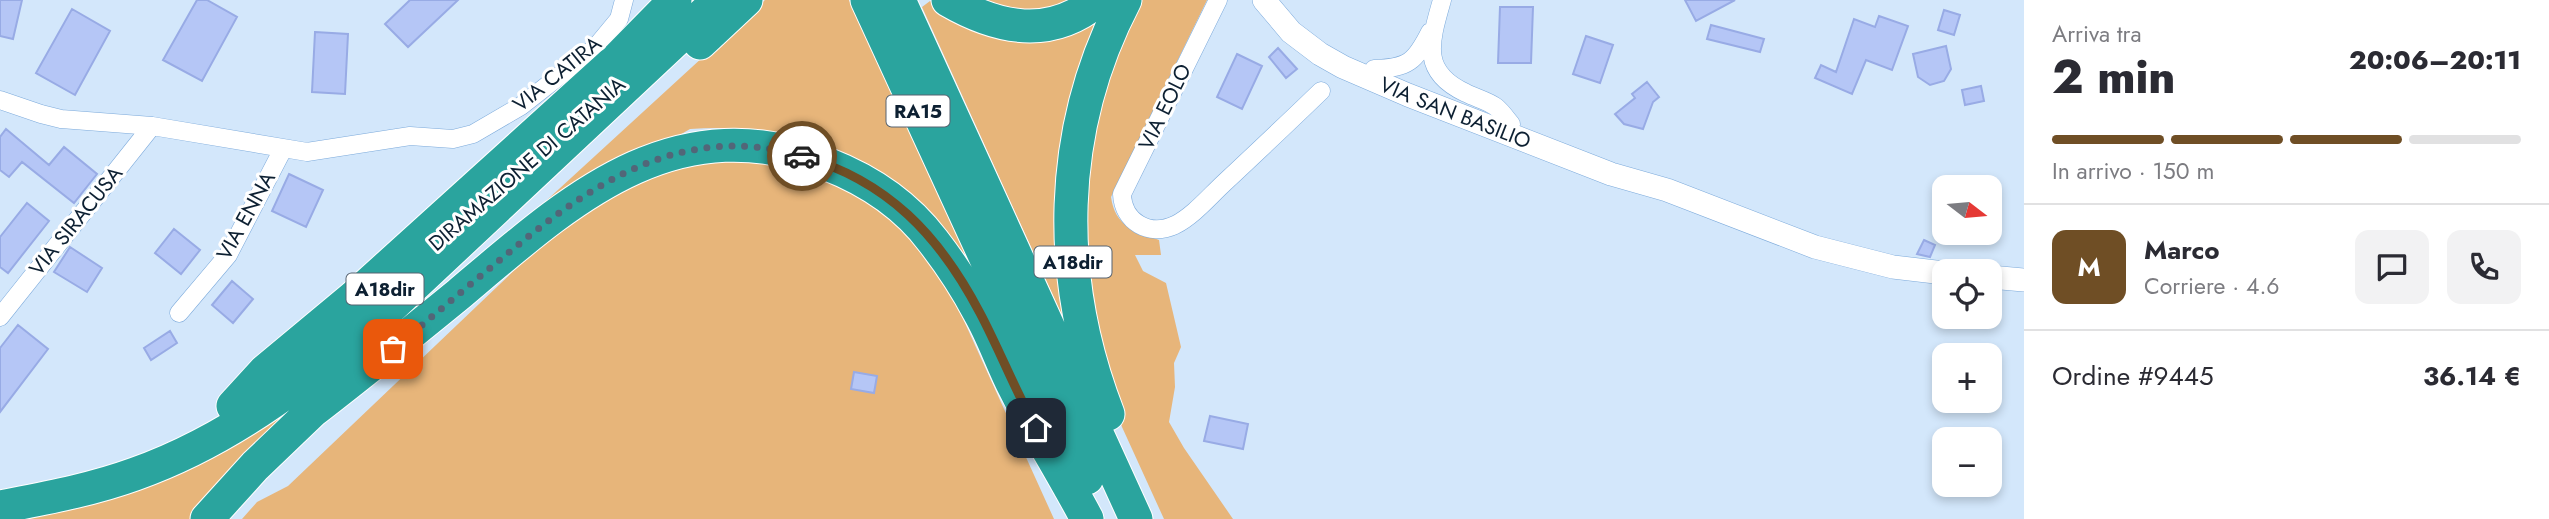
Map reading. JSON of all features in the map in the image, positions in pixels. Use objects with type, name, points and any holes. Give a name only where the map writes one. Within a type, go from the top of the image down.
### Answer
[{"type":"highway","points":[[233,406],[265,371],[354,297],[616,60],[675,0]]},
{"type":"highway","name":"DIRAMAZIONE DI CATANIA","points":[[207,519],[255,466],[462,266],[746,0]]},
{"type":"highway","name":"RA15","points":[[867,0],[1089,477]]},
{"type":"highway","name":"RA15","points":[[899,0],[1089,477]]},
{"type":"highway","points":[[948,0],[990,20],[1042,26],[1072,18],[1098,0]]},
{"type":"highway","name":"A18dir","points":[[1125,0],[1101,49],[1082,113],[1072,186],[1072,247],[1079,309],[1088,352],[1104,402],[1153,519]]},
{"type":"highway","points":[[0,507],[67,494],[136,474],[198,446],[288,391],[345,348],[394,304],[714,4]]},
{"type":"highway","name":"DIRAMAZIONE DI CATANIA","points":[[0,489],[62,477],[128,457],[188,432],[233,406],[333,335],[572,122],[714,4]]},
{"type":"highway","points":[[310,413],[393,349],[532,233],[576,199],[607,180],[659,158],[687,151],[729,146],[776,149],[818,160],[864,181],[900,205],[932,239],[980,312],[1014,388],[1089,477],[1136,519]]},
{"type":"highway","points":[[229,519],[393,349],[462,266]]},
{"type":"highway","points":[[1082,519],[1089,477]]},
{"type":"highway","points":[[1087,519],[1089,477]]},
{"type":"highway","points":[[1089,477],[1105,519]]},
{"type":"street","name":"VIA CATIRA","points":[[283,149],[307,152],[410,136],[453,139],[474,134],[520,106],[595,48],[619,19],[624,0]]},
{"type":"street","name":"VIA EOLO","points":[[1218,0],[1122,194],[1126,215],[1141,226],[1157,229],[1175,225],[1321,92]]},
{"type":"street","name":"VIA SAN BASILIO","points":[[1264,0],[1291,32],[1343,67],[1478,123],[1599,170],[1667,190],[1815,247],[1893,267],[1932,272]]},
{"type":"street","name":"VIA SAN BASILIO","points":[[1279,0],[1298,23],[1328,46],[1374,69],[1618,165],[1667,190]]},
{"type":"street","points":[[1442,0],[1437,20],[1433,64],[1439,76],[1464,92],[1495,106],[1511,124]]},
{"type":"street","points":[[1374,69],[1404,66],[1415,60],[1437,20]]},
{"type":"street","points":[[1,101],[61,119],[152,126],[283,149]]},
{"type":"street","name":"VIA SIRACUSA","points":[[0,317],[152,126]]},
{"type":"street","name":"VIA ENNA","points":[[179,313],[228,255],[283,149]]},
{"type":"street","points":[[2002,278],[2024,280]]},
{"type":"shaded area","points":[[765,0],[849,0],[968,258],[928,218],[851,157],[833,148],[793,136],[730,128],[690,129],[511,233]]},
{"type":"shaded area","points":[[966,0],[1082,0],[1034,16]]},
{"type":"shaded area","points":[[1112,0],[1088,51],[1075,344],[922,7],[930,1],[958,18],[989,30]]},
{"type":"shaded area","points":[[1139,0],[1207,0],[1111,197],[1121,221],[1134,230],[1159,240],[1161,255],[1135,255],[1143,271],[1166,283],[1181,347],[1174,363],[1175,387],[1169,422],[1233,519],[1164,519],[1122,427],[1097,355],[1087,300],[1083,168],[1104,84]]},
{"type":"shaded area","points":[[774,160],[834,180],[894,219],[939,273],[960,312],[1054,519],[242,519],[257,502],[288,486],[543,243],[624,188],[699,161]]},
{"type":"shaded area","points":[[310,386],[198,519],[0,519]]},
{"type":"building","points":[[0,0],[22,0],[13,39],[0,36]]},
{"type":"building","points":[[197,0],[207,0],[237,17],[202,81],[163,60]]},
{"type":"building","points":[[410,0],[458,0],[408,47],[385,24]]},
{"type":"building","points":[[1685,0],[1735,0],[1696,21]]},
{"type":"building","points":[[1500,7],[1533,7],[1531,63],[1498,63]]},
{"type":"building","points":[[72,9],[110,31],[75,95],[36,73]]},
{"type":"building","points":[[1944,10],[1960,15],[1954,35],[1938,30]]},
{"type":"building","points":[[1879,16],[1908,26],[1892,70],[1866,60],[1852,94],[1815,78],[1821,65],[1836,72],[1854,19],[1875,27]]},
{"type":"building","points":[[1711,25],[1764,39],[1760,52],[1707,39]]},
{"type":"building","points":[[315,32],[348,34],[345,94],[312,92]]},
{"type":"building","points":[[1586,36],[1613,45],[1600,83],[1573,74]]},
{"type":"building","points":[[1946,46],[1951,69],[1944,81],[1930,85],[1918,77],[1913,54]]},
{"type":"building","points":[[1278,48],[1297,69],[1286,78],[1269,57]]},
{"type":"building","points":[[1237,54],[1262,66],[1242,109],[1217,97]]},
{"type":"building","points":[[1647,82],[1659,97],[1653,102],[1643,129],[1624,124],[1615,114],[1635,98],[1632,94]]},
{"type":"building","points":[[1981,86],[1984,101],[1965,105],[1962,90]]},
{"type":"building","points":[[6,129],[49,165],[64,147],[97,174],[74,203],[22,162],[9,177],[0,170],[0,137]]},
{"type":"building","points":[[289,174],[323,190],[306,227],[272,211]]},
{"type":"building","points":[[27,203],[49,221],[8,273],[0,267],[0,237]]},
{"type":"building","points":[[174,229],[200,250],[181,274],[155,253]]},
{"type":"building","points":[[1924,240],[1935,245],[1930,257],[1917,254]]},
{"type":"building","points":[[70,247],[102,268],[87,292],[54,272]]},
{"type":"building","points":[[232,281],[253,299],[233,323],[212,305]]},
{"type":"building","points":[[18,325],[48,349],[0,412],[0,348]]},
{"type":"building","points":[[170,331],[177,343],[151,360],[144,348]]},
{"type":"building","points":[[854,372],[877,376],[874,393],[851,389]]},
{"type":"building","points":[[1210,416],[1248,424],[1243,449],[1204,441]]},
{"type":"way so far","points":[[393,349],[576,199],[630,169],[687,151],[729,146],[776,149],[802,156]]},
{"type":"route","points":[[802,156],[818,160],[864,181],[900,205],[932,239],[980,312],[1014,388],[1036,428]]}]
